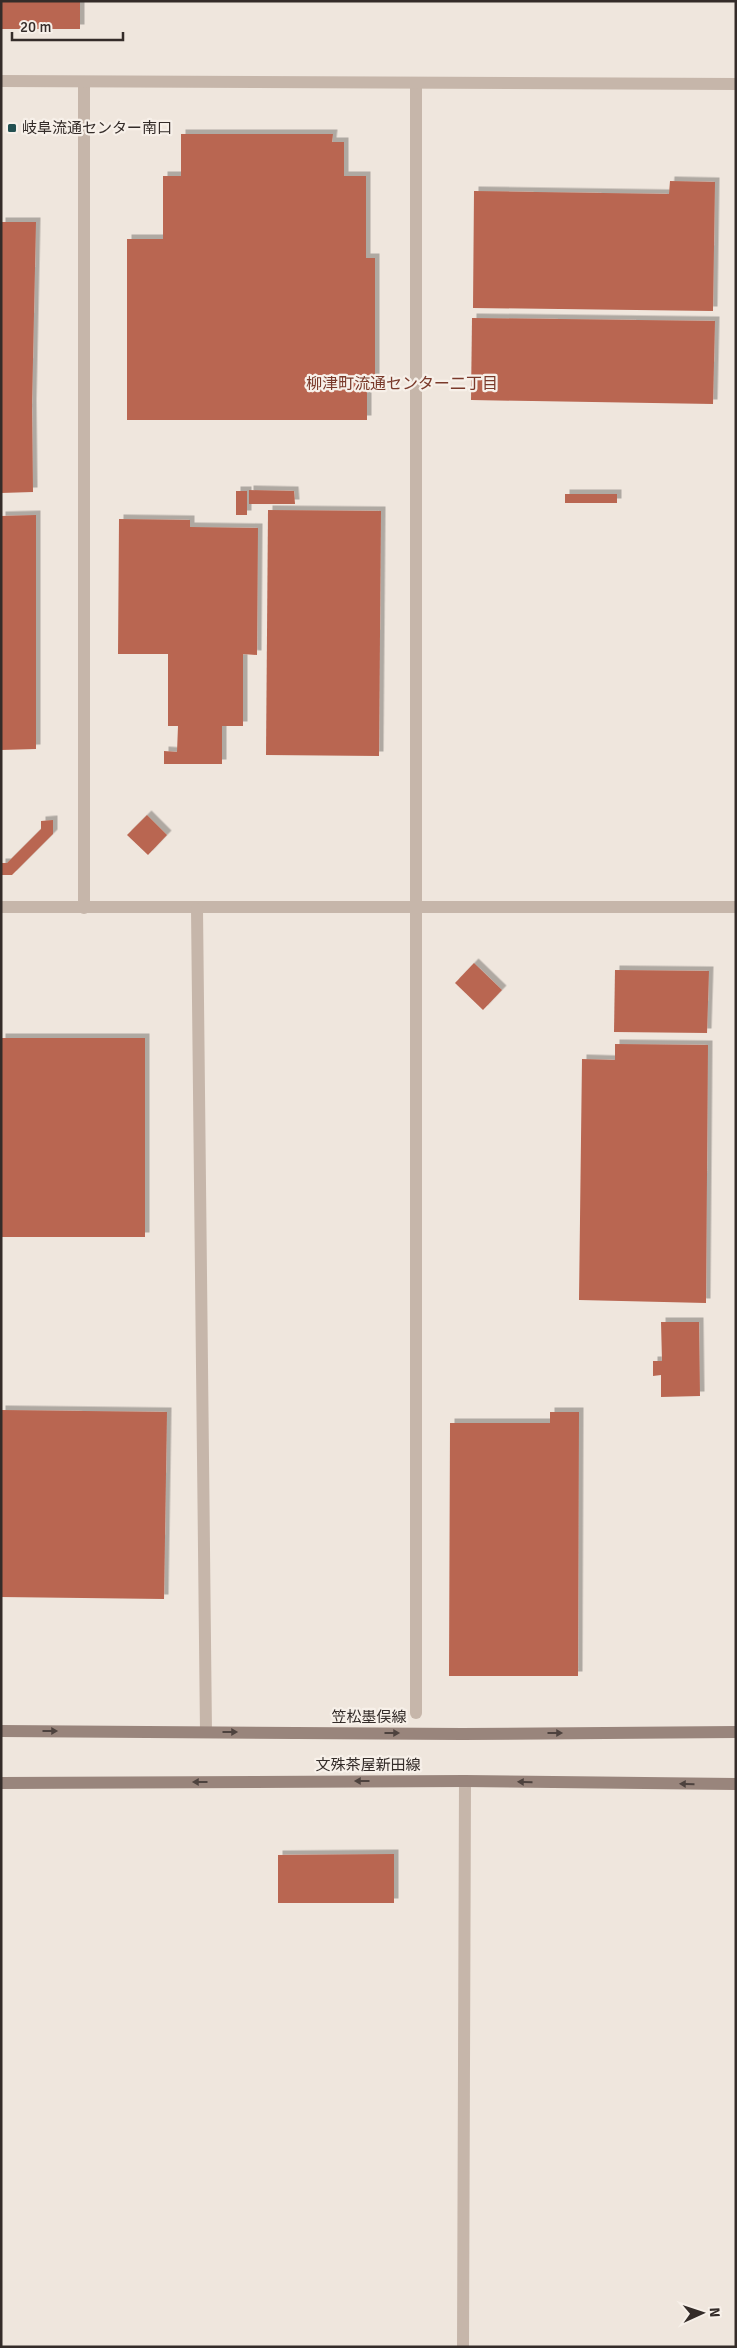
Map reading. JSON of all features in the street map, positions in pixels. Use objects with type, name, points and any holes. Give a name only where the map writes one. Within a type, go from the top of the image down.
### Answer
[{"type":"main road","name":"笠松墨俣線","points":[[1,1731],[736,1732]]},
{"type":"main road","name":"文殊茶屋新田線","points":[[1,1783],[464,1781],[736,1784]]},
{"type":"street","points":[[1,82],[736,84]]},
{"type":"street","points":[[84,82],[84,908]]},
{"type":"street","points":[[416,83],[416,1713]]},
{"type":"street","points":[[1,907],[736,907]]},
{"type":"street","points":[[197,908],[206,1732]]},
{"type":"street","points":[[463,2347],[464,1781]]},
{"type":"building","points":[[1,1],[80,1],[80,29],[1,29]]},
{"type":"building","points":[[181,134],[333,134],[332,142],[344,142],[344,176],[366,176],[366,258],[375,258],[375,383],[367,383],[367,420],[127,420],[127,239],[163,239],[163,176],[181,176]]},
{"type":"building","points":[[670,181],[715,182],[713,311],[473,308],[474,191],[669,194]]},
{"type":"building","points":[[1,222],[36,222],[32,405],[33,492],[1,493]]},
{"type":"building","points":[[472,318],[715,321],[713,404],[471,400]]},
{"type":"building","points":[[249,490],[294,491],[295,504],[249,504]]},
{"type":"building","points":[[236,491],[247,491],[247,515],[236,515]]},
{"type":"building","points":[[565,494],[617,494],[617,503],[565,503]]},
{"type":"building","points":[[268,510],[381,511],[379,756],[266,755]]},
{"type":"building","points":[[36,515],[36,749],[1,750],[1,516]]},
{"type":"building","points":[[119,519],[190,520],[190,527],[258,528],[257,655],[243,654],[243,726],[222,726],[222,764],[164,764],[164,751],[177,752],[178,726],[168,726],[168,654],[118,654]]},
{"type":"building","points":[[147,815],[167,835],[148,855],[127,835]]},
{"type":"building","points":[[53,820],[53,834],[12,875],[1,875],[1,863],[7,863],[41,829],[41,821]]},
{"type":"building","points":[[474,963],[502,990],[483,1010],[455,983]]},
{"type":"building","points":[[615,970],[709,971],[707,1033],[614,1032]]},
{"type":"building","points":[[1,1038],[145,1038],[145,1237],[1,1237]]},
{"type":"building","points":[[615,1044],[708,1045],[706,1303],[579,1300],[582,1059],[615,1060]]},
{"type":"building","points":[[661,1322],[699,1322],[700,1396],[661,1397],[661,1375],[653,1376],[653,1361],[662,1361]]},
{"type":"building","points":[[1,1410],[167,1412],[164,1599],[1,1597]]},
{"type":"building","points":[[550,1412],[579,1412],[578,1676],[449,1676],[450,1423],[550,1423]]},
{"type":"building","points":[[394,1854],[394,1903],[278,1903],[278,1855]]},
{"type":"place","name":"岐阜流通センター南口","points":[[12,128]]},
{"type":"district","name":"柳津町流通センター二丁目","points":[[402,384]]}]
